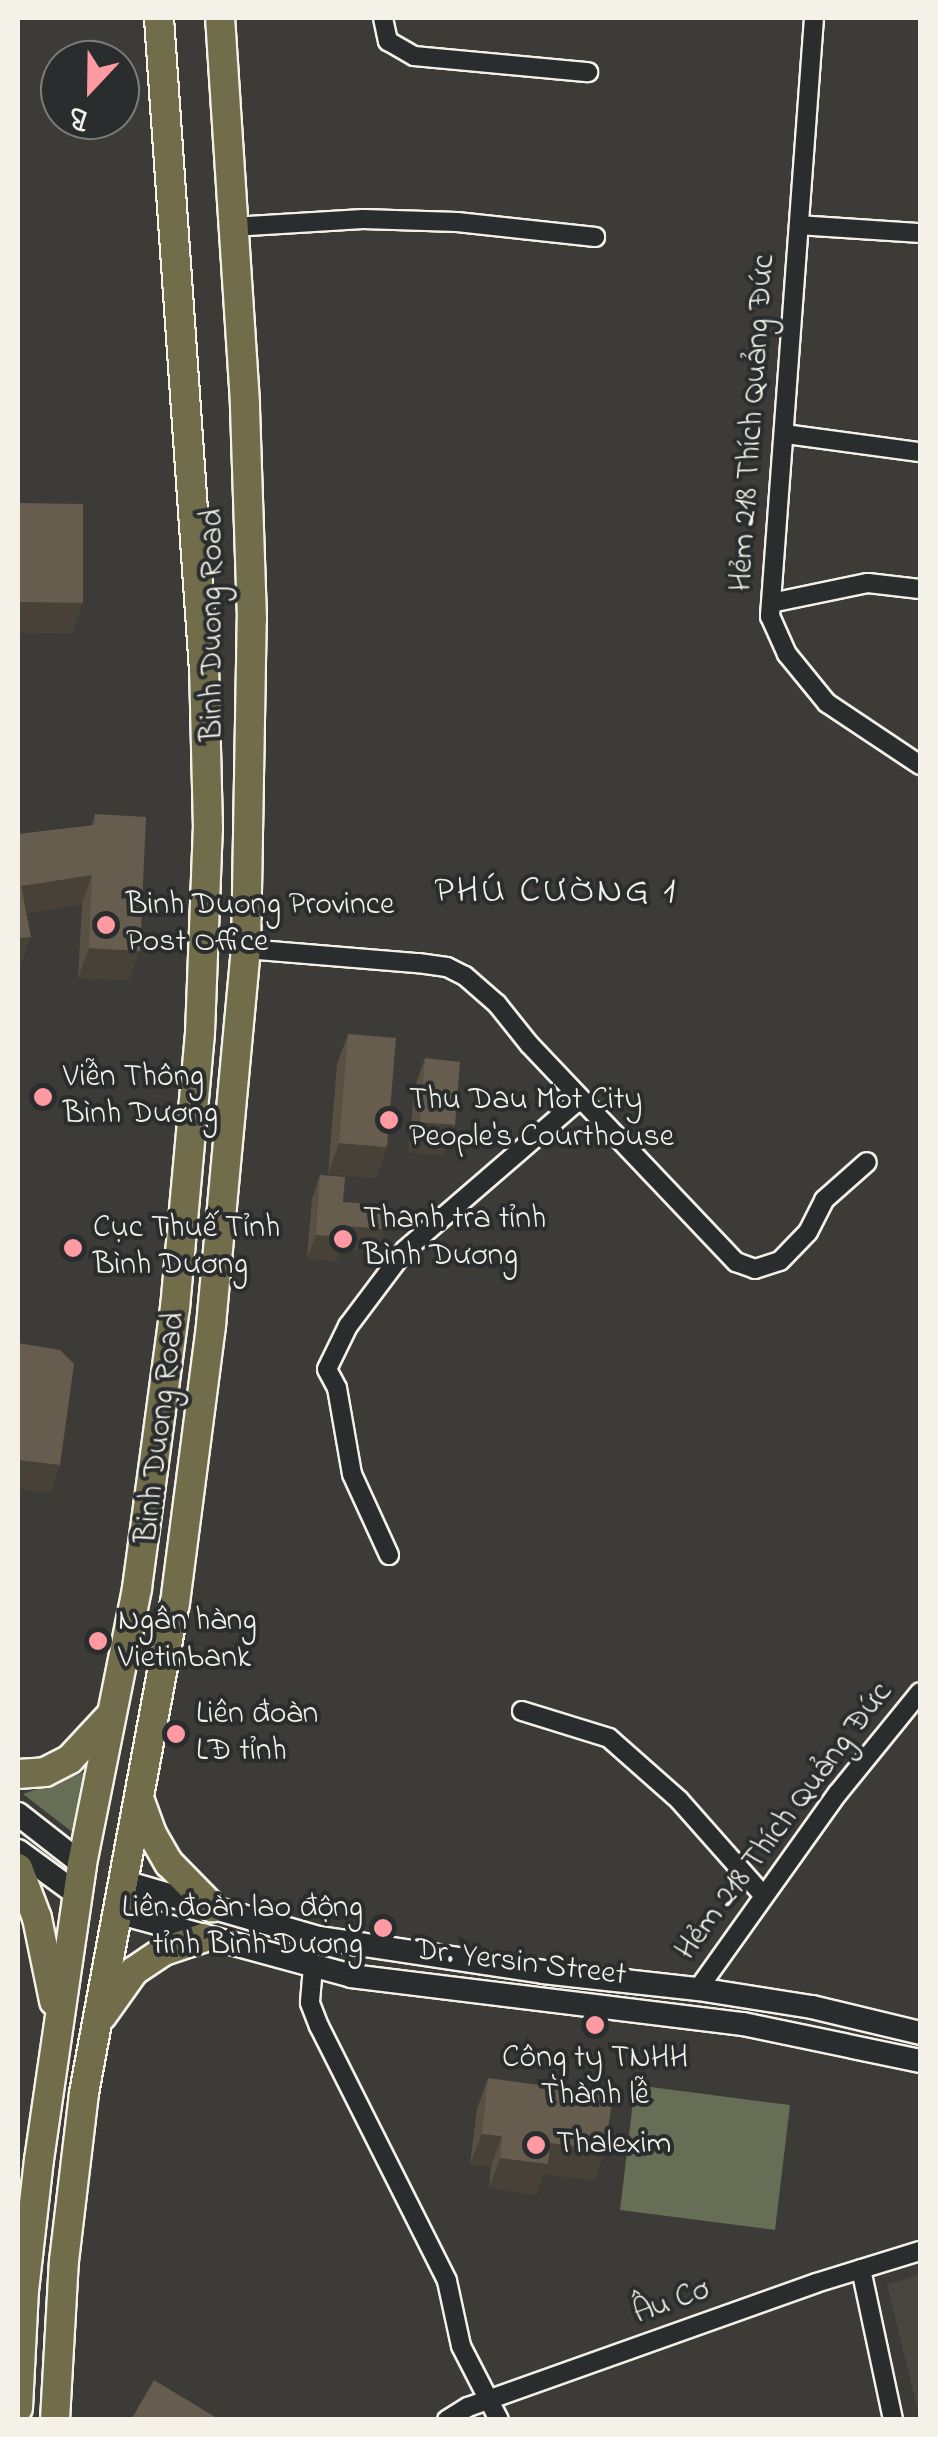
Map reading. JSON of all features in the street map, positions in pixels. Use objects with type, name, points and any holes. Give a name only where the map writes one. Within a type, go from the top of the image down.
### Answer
[{"type":"highway","name":"Binh Duong Road","points":[[18,2408],[30,2225],[58,2027],[82,1864],[137,1588],[175,1308],[204,946],[208,829],[201,606],[159,18]]},
{"type":"highway","name":"Binh Duong Road","points":[[55,2420],[64,2261],[93,2036],[175,1603],[211,1326],[246,949],[252,619],[245,403],[220,18]]},
{"type":"highway","points":[[204,946],[246,949]]},
{"type":"highway","points":[[18,1774],[45,1772],[70,1759],[94,1738],[112,1712]]},
{"type":"highway","points":[[138,1793],[145,1819],[169,1863],[212,1907]]},
{"type":"highway","points":[[82,1864],[122,1881]]},
{"type":"highway","points":[[18,1868],[43,1941],[58,2027]]},
{"type":"highway","points":[[77,1894],[116,1912]]},
{"type":"highway","points":[[93,2036],[134,1971],[164,1952],[204,1938]]},
{"type":"main road","points":[[18,1814],[82,1864]]},
{"type":"main road","points":[[18,1852],[77,1894]]},
{"type":"main road","name":"Dr. Yersin Street","points":[[122,1881],[320,1938],[543,1972],[698,1989],[920,2033]]},
{"type":"main road","name":"Dr. Yersin Street","points":[[116,1912],[351,1976],[688,2018],[920,2061]]},
{"type":"main road","points":[[541,2000],[543,1972]]},
{"type":"main road","points":[[688,2018],[698,1989]]},
{"type":"main road","points":[[884,2052],[892,2026]]},
{"type":"street","points":[[384,18],[388,41],[414,56],[588,72]]},
{"type":"street","name":"Hẻm 218 Thích Quảng Đức","points":[[814,18],[770,616],[787,654],[827,704],[920,765]]},
{"type":"street","points":[[232,227],[326,218],[382,219],[457,222],[595,238]]},
{"type":"street","points":[[799,225],[920,233]]},
{"type":"street","points":[[786,434],[920,452]]},
{"type":"street","points":[[770,603],[868,583],[920,589]]},
{"type":"street","points":[[246,949],[447,967],[497,1004],[721,1250],[755,1269],[780,1262],[808,1232],[824,1200],[867,1162]]},
{"type":"street","points":[[389,1556],[352,1474],[336,1388],[327,1369],[348,1326],[406,1250],[580,1099]]},
{"type":"street","name":"Hẻm 218 Thích Quảng Đức","points":[[698,1989],[838,1793],[920,1692]]},
{"type":"street","points":[[522,1711],[609,1738],[679,1800],[764,1896]]},
{"type":"street","points":[[312,1967],[310,2003],[447,2280],[461,2346],[491,2399],[498,2420]]},
{"type":"street","name":"Âu Cơ","points":[[447,2420],[491,2399],[920,2251]]},
{"type":"street","points":[[861,2269],[893,2420]]},
{"type":"shaded area","points":[[920,2275],[920,2420],[887,2284]]},
{"type":"green space","points":[[85,1772],[76,1835],[23,1794]]},
{"type":"green space","points":[[635,2085],[790,2105],[775,2230],[620,2210]]},
{"type":"building","points":[[18,503],[83,504],[83,603],[18,602]]},
{"type":"building","points":[[95,814],[146,817],[140,951],[89,948],[92,875],[21,886],[31,937],[18,938],[18,834],[95,825]]},
{"type":"building","points":[[348,1034],[396,1038],[387,1147],[339,1143]]},
{"type":"building","points":[[425,1058],[460,1062],[455,1125],[420,1122]]},
{"type":"building","points":[[320,1175],[345,1177],[343,1202],[387,1205],[386,1229],[346,1226],[345,1237],[316,1235]]},
{"type":"building","points":[[18,1343],[60,1350],[74,1364],[60,1465],[18,1460]]},
{"type":"building","points":[[488,2078],[613,2095],[605,2149],[550,2143],[548,2164],[500,2158],[502,2136],[482,2134]]},
{"type":"building","points":[[154,2380],[220,2420],[131,2420]]},
{"type":"place","name":"Binh Duong Province Post Office","points":[[106,925]]},
{"type":"place","name":"Viễn Thông Bình Dương","points":[[43,1097]]},
{"type":"place","name":"Thu Dau Mot City People's Courthouse","points":[[389,1120]]},
{"type":"place","name":"Thanh tra tỉnh Bình Dương","points":[[343,1239]]},
{"type":"place","name":"Cục Thuế Tỉnh Bình Dương","points":[[73,1248]]},
{"type":"place","name":"Ngân hàng Vietinbank","points":[[98,1641]]},
{"type":"place","name":"Liên đoàn LĐ tỉnh","points":[[176,1734]]},
{"type":"place","name":"Liên đoàn lao động tỉnh Bình Dương","points":[[383,1928]]},
{"type":"place","name":"Công ty TNHH Thành lễ","points":[[595,2025]]},
{"type":"place","name":"Thalexim","points":[[536,2145]]},
{"type":"district","name":"PHÚ CƯỜNG 1","points":[[556,893]]}]
